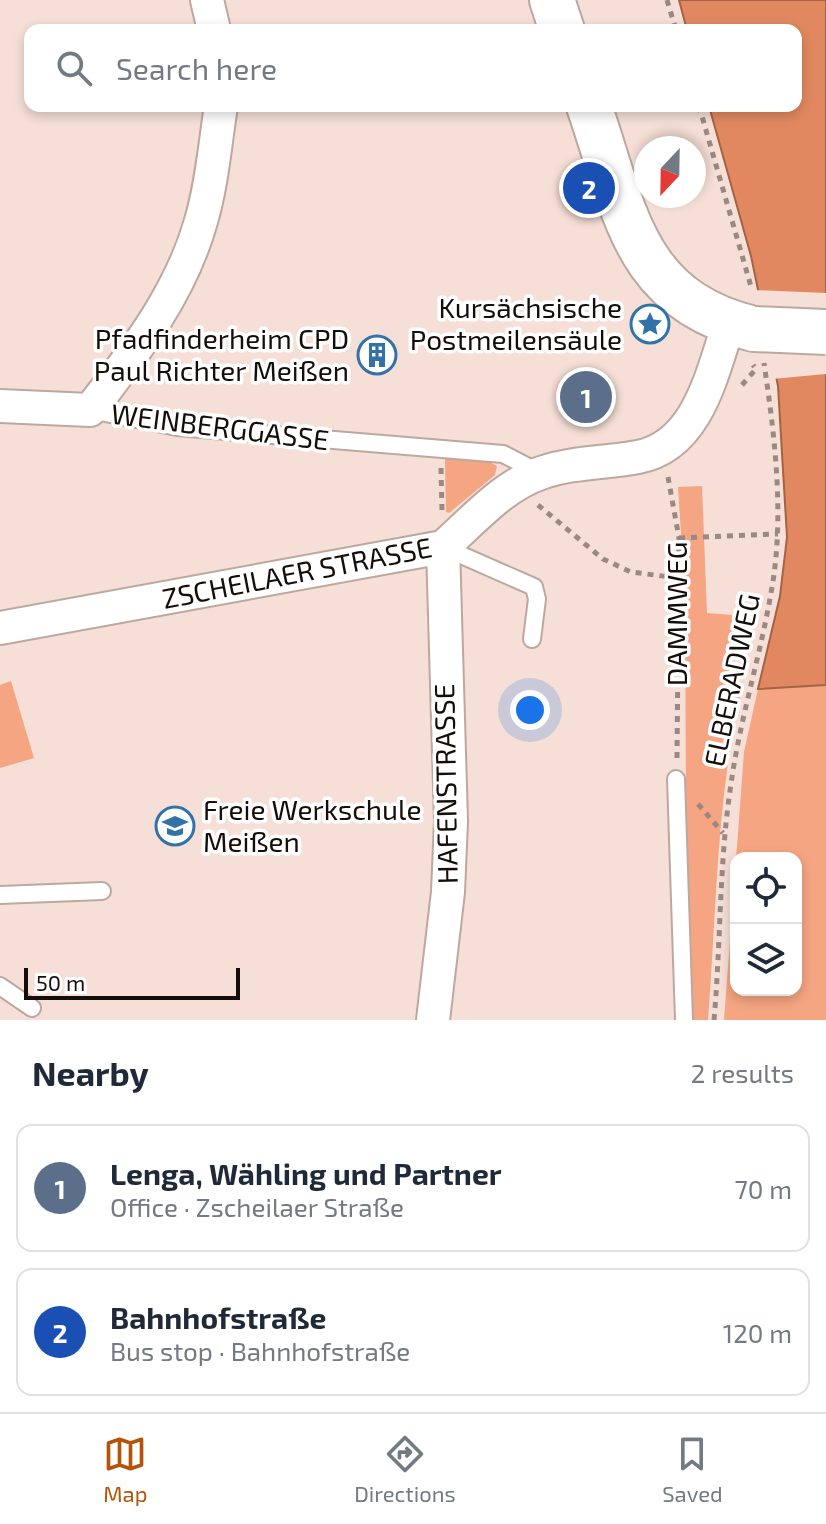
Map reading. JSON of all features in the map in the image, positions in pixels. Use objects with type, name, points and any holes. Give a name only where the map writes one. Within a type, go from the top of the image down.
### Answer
[{"type":"main road","points":[[552,0],[560,24]]},
{"type":"main road","points":[[591,112],[637,245],[652,269],[681,298],[704,313],[742,326],[826,332]]},
{"type":"street","points":[[207,0],[213,24]]},
{"type":"street","points":[[90,410],[145,338],[188,260],[202,219],[220,112]]},
{"type":"street","points":[[661,450],[672,444],[690,422],[742,326]]},
{"type":"street","name":"WEINBERGGASSE","points":[[0,406],[90,410]]},
{"type":"street","name":"ZSCHEILAER STRASSE","points":[[0,628],[443,547],[493,502],[540,473],[661,450]]},
{"type":"street","name":"HAFENSTRASSE","points":[[433,1020],[448,892],[451,821],[443,547]]},
{"type":"lane","name":"WEINBERGGASSE","points":[[90,410],[177,427],[503,454],[540,473]]},
{"type":"lane","points":[[443,547],[534,587],[537,599],[532,639]]},
{"type":"lane","points":[[676,779],[684,1020]]},
{"type":"lane","points":[[0,895],[102,891]]},
{"type":"lane","points":[[0,986],[32,1008]]},
{"type":"path","points":[[667,0],[674,24]]},
{"type":"path","points":[[440,450],[443,547]]},
{"type":"path","name":"DAMMWEG","points":[[661,450],[679,538],[676,779]]},
{"type":"path","points":[[540,507],[603,559],[631,572],[678,578]]},
{"type":"path","name":"ELBERADWEG","points":[[679,538],[778,534],[772,593],[738,737],[724,833]]},
{"type":"path","points":[[676,779],[724,833],[714,1020]]},
{"type":"shaded area","points":[[679,0],[826,0],[826,685],[758,689],[780,596],[787,537],[778,386],[751,256],[711,112],[802,112],[802,24],[685,24]]},
{"type":"shaded area","points":[[445,458],[486,460],[497,466],[495,475],[449,513],[446,512]]},
{"type":"shaded area","points":[[702,486],[707,613],[732,615],[730,681],[743,684],[722,809],[708,1020],[687,1020],[685,596],[678,487]]},
{"type":"shaded area","points":[[11,681],[34,758],[0,768],[0,685]]},
{"type":"shaded area","points":[[826,685],[826,1020],[724,1020],[730,940],[730,996],[802,996],[802,852],[736,852],[744,752],[758,689]]},
{"type":"pier","points":[[754,290],[826,293],[826,374],[772,379]]},
{"type":"place","name":"Bahnhofstraße","points":[[589,188]]},
{"type":"place","name":"Kursächsische Postmeilensäule","points":[[650,324]]},
{"type":"place","name":"Pfadfinderheim CPD Paul Richter Meißen","points":[[377,355]]},
{"type":"place","name":"Lenga, Wähling und Partner","points":[[586,397]]},
{"type":"place","name":"Freie Werkschule Meißen","points":[[175,826]]}]
